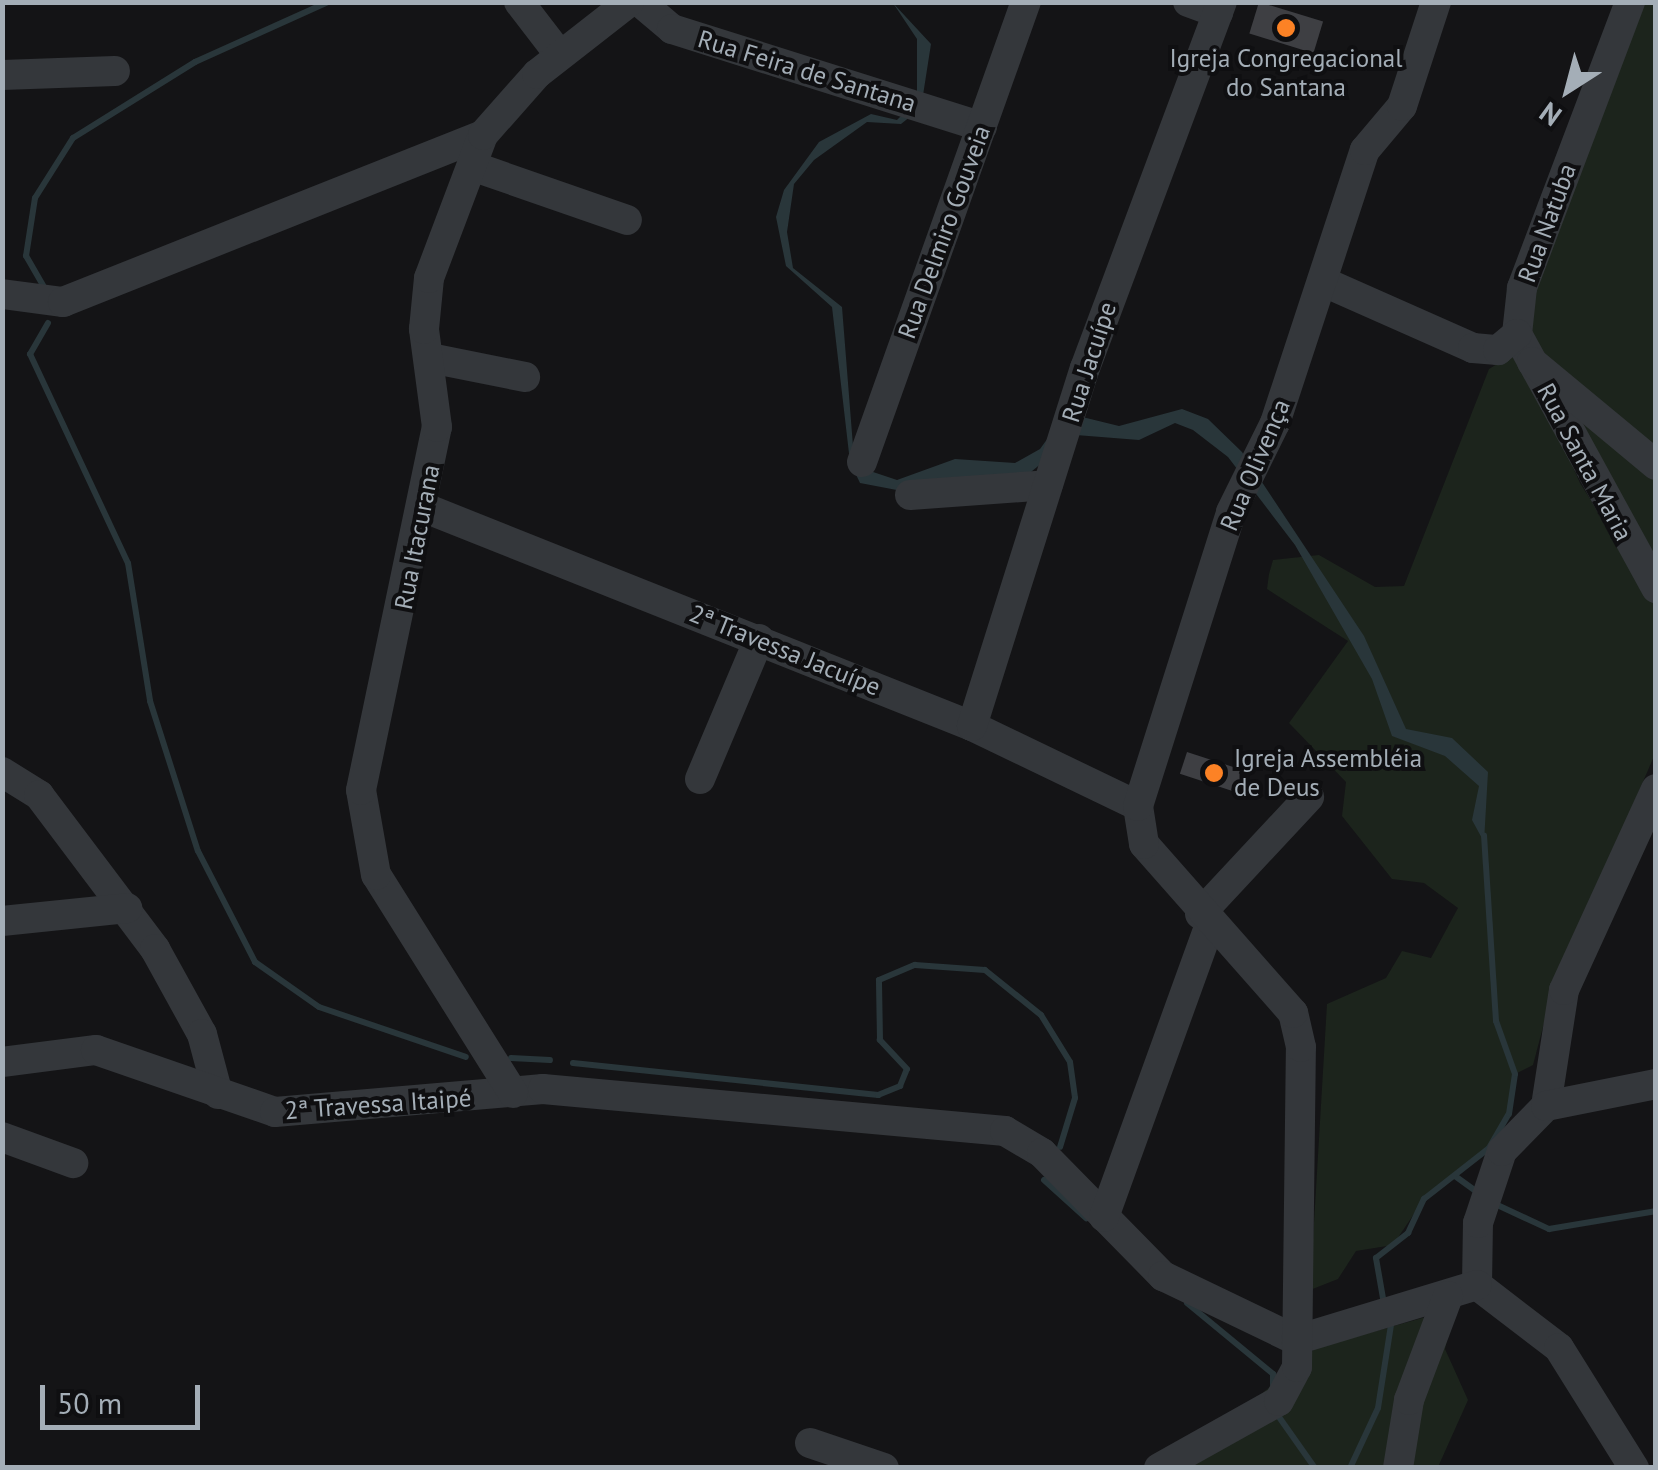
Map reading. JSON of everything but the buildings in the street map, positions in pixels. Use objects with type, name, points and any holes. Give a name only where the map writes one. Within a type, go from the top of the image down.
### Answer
[{"type":"street","points":[[519,2],[559,54]]},
{"type":"street","name":"Rua Delmiro Gouveia","points":[[862,462],[1026,2]]},
{"type":"street","points":[[1188,2],[1220,8]]},
{"type":"street","name":"Rua Olivença","points":[[1138,806],[1243,488],[1258,461],[1324,282],[1365,150],[1402,106],[1436,2]]},
{"type":"street","name":"Rua Natuba","points":[[1517,334],[1522,288],[1630,2]]},
{"type":"street","name":"Rua Itacurana","points":[[513,1093],[410,936],[363,832],[362,790],[425,508],[437,427],[430,358],[429,278],[483,135],[559,54],[630,4]]},
{"type":"street","name":"Rua Feira de Santana","points":[[630,4],[672,29],[982,127]]},
{"type":"street","name":"Rua Jacuípe","points":[[972,726],[1068,426],[1220,8]]},
{"type":"street","points":[[2,75],[115,71]]},
{"type":"street","points":[[2,294],[63,302],[483,135]]},
{"type":"street","points":[[472,166],[627,220]]},
{"type":"street","points":[[1324,282],[1473,348],[1498,350],[1517,334]]},
{"type":"street","name":"Rua Santa Maria","points":[[1517,334],[1656,588]]},
{"type":"street","points":[[430,358],[525,376]]},
{"type":"street","points":[[1532,362],[1656,464]]},
{"type":"street","points":[[910,495],[1048,486]]},
{"type":"street","name":"2ª Travessa Jacuípe","points":[[425,508],[972,726],[1138,806]]},
{"type":"street","points":[[700,778],[759,639]]},
{"type":"street","points":[[2,772],[39,795],[127,908],[186,997],[218,1094]]},
{"type":"street","points":[[1546,1106],[1564,990],[1656,789]]},
{"type":"street","points":[[1308,797],[1205,919],[1104,1216],[1163,1276],[1296,1340],[1478,1285],[1506,1298],[1559,1348],[1634,1468]]},
{"type":"street","points":[[1138,806],[1144,844],[1298,1026],[1296,1367],[1280,1401],[1159,1468]]},
{"type":"street","points":[[2,921],[39,910],[127,908]]},
{"type":"street","name":"2ª Travessa Itaipé","points":[[2,1062],[96,1050],[275,1112],[513,1093],[586,1092],[1005,1132],[1042,1153],[1104,1216]]},
{"type":"street","points":[[1478,1285],[1483,1198],[1502,1151],[1546,1106],[1656,1084]]},
{"type":"street","points":[[2,1138],[74,1163]]},
{"type":"street","points":[[1398,1468],[1409,1400],[1448,1296]]},
{"type":"street","points":[[810,1444],[884,1468]]},
{"type":"shaded area","points":[[893,3],[931,44],[921,108],[901,124],[867,122],[814,160],[794,184],[787,232],[793,268],[842,307],[853,446],[864,469],[897,480],[955,459],[1015,463],[1040,449],[1066,413],[1119,426],[1182,409],[1208,419],[1242,452],[1364,636],[1406,729],[1452,738],[1488,772],[1484,842],[1472,820],[1479,786],[1445,756],[1392,736],[1372,679],[1295,545],[1228,457],[1193,430],[1175,423],[1139,440],[1076,435],[1026,476],[902,491],[860,483],[850,462],[832,307],[786,266],[776,217],[784,190],[819,142],[871,114],[897,120],[917,100],[917,39]]},
{"type":"shaded area","points":[[1638,3],[1655,3],[1655,457],[1529,341],[1527,295]]},
{"type":"shaded area","points":[[1520,350],[1580,483],[1655,603],[1655,754],[1553,989],[1533,1065],[1515,1074],[1509,1114],[1489,1148],[1424,1199],[1393,1245],[1356,1251],[1338,1279],[1310,1290],[1327,1004],[1386,978],[1402,951],[1431,958],[1458,908],[1424,883],[1392,879],[1342,816],[1346,782],[1289,723],[1348,641],[1267,589],[1269,574],[1273,560],[1319,555],[1375,587],[1404,586],[1489,369]]},
{"type":"shaded area","points":[[1542,374],[1655,479],[1655,578]]},
{"type":"shaded area","points":[[1454,1309],[1445,1349],[1468,1400],[1438,1467],[1173,1468],[1316,1348]]},
{"type":"waterway","points":[[44,287],[26,256],[35,198],[73,138],[195,62],[328,2]]},
{"type":"waterway","points":[[48,323],[30,354],[128,563],[150,701],[198,851],[255,962],[319,1007],[466,1057]]},
{"type":"waterway","points":[[1384,1304],[1376,1258],[1408,1233],[1424,1199],[1489,1148],[1509,1114],[1515,1074],[1496,1021],[1484,835]]},
{"type":"waterway","points":[[573,1063],[878,1095],[900,1086],[907,1069],[880,1040],[879,980],[915,965],[985,970],[1041,1015],[1070,1062],[1075,1098],[1060,1147]]},
{"type":"waterway","points":[[511,1058],[550,1060]]},
{"type":"waterway","points":[[1455,1176],[1478,1193]]},
{"type":"waterway","points":[[1044,1180],[1086,1218]]},
{"type":"waterway","points":[[1493,1203],[1549,1229],[1656,1211]]},
{"type":"waterway","points":[[1187,1303],[1273,1374],[1273,1385]]},
{"type":"waterway","points":[[1350,1468],[1378,1408],[1392,1319]]},
{"type":"waterway","points":[[1279,1417],[1315,1468]]},
{"type":"place","name":"Igreja Congregacional do Santana","points":[[1286,28]]},
{"type":"place","name":"Igreja Assembléia de Deus","points":[[1214,773]]}]
